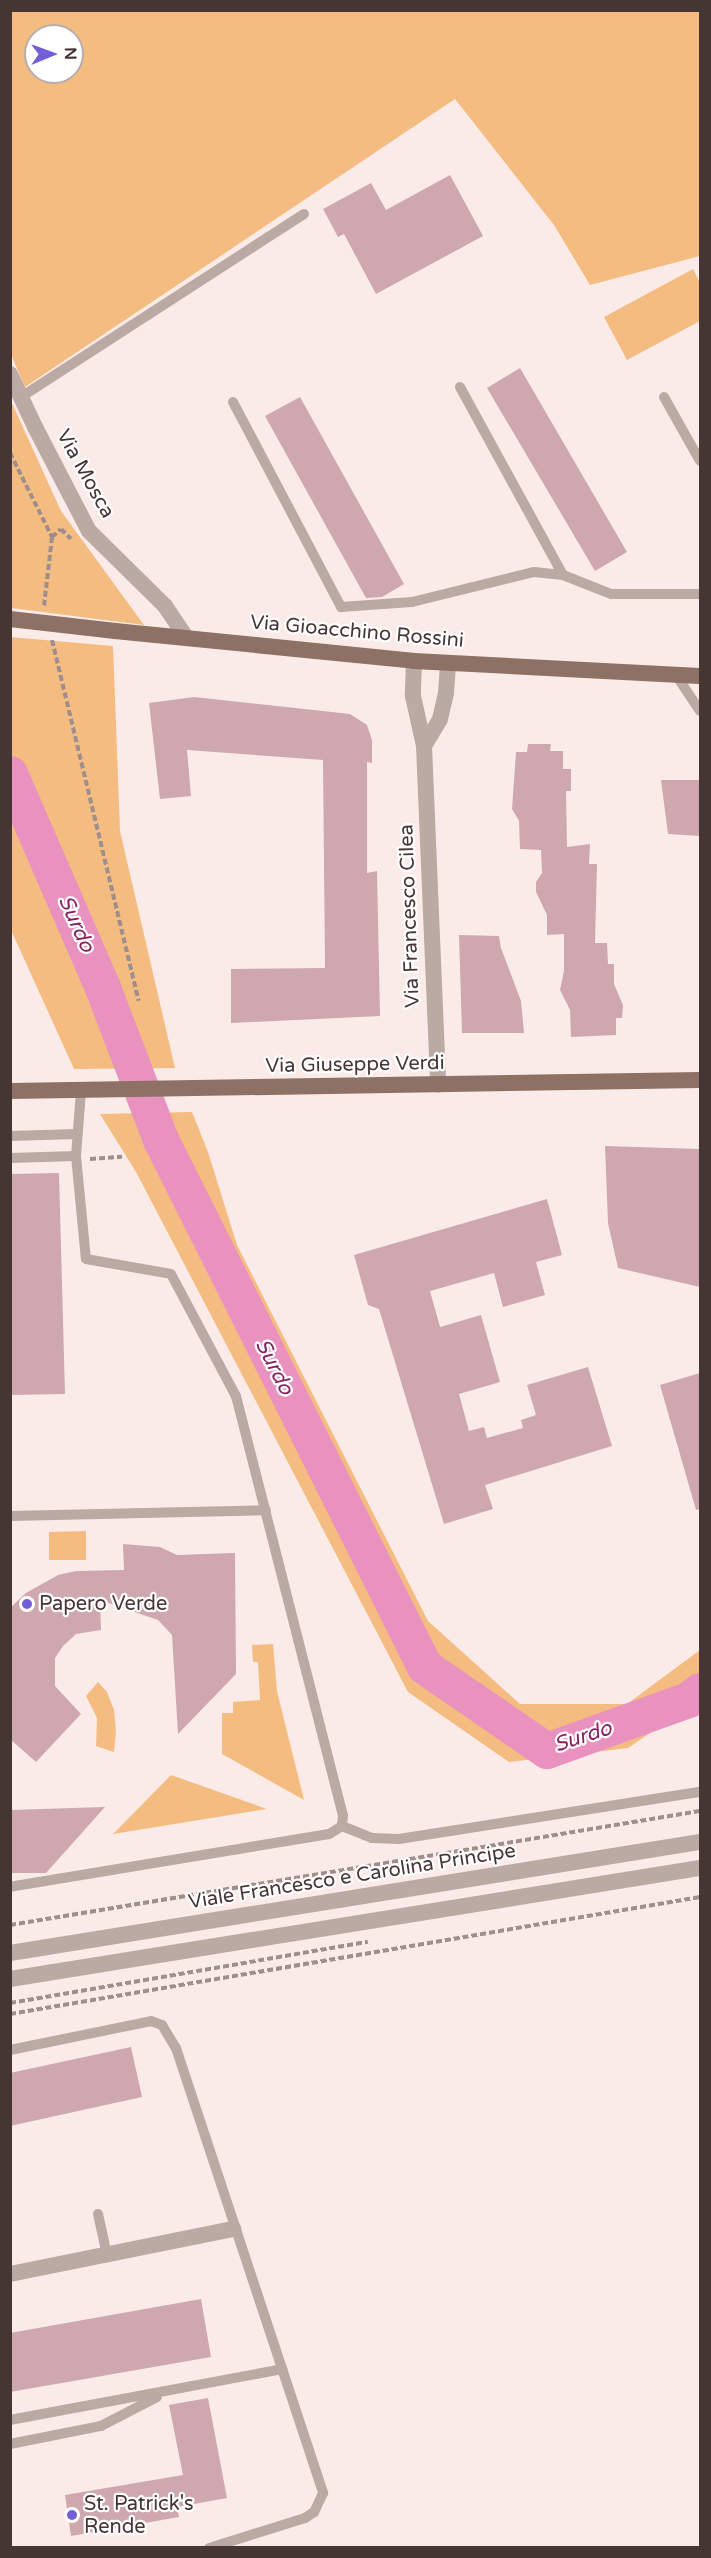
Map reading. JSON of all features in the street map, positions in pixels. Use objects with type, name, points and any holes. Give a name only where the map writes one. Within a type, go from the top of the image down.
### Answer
[{"type":"main road","name":"Via Gioacchino Rossini","points":[[10,619],[414,661],[700,676]]},
{"type":"main road","name":"Via Giuseppe Verdi","points":[[10,1091],[700,1080]]},
{"type":"street","name":"Via Mosca","points":[[10,374],[89,531],[165,606],[186,637]]},
{"type":"street","name":"Via Francesco Cilea","points":[[414,661],[413,696],[424,746],[438,1084]]},
{"type":"street","points":[[424,746],[440,719],[446,693],[448,663]]},
{"type":"street","name":"Viale Francesco e Carolina Principe","points":[[10,1953],[700,1842]]},
{"type":"street","points":[[10,1979],[700,1868]]},
{"type":"street","points":[[10,2274],[234,2229]]},
{"type":"lane","points":[[21,397],[304,214]]},
{"type":"lane","points":[[460,387],[563,575]]},
{"type":"lane","points":[[664,397],[700,461]]},
{"type":"lane","points":[[233,402],[341,607],[412,602],[534,572],[563,575],[611,594],[700,594]]},
{"type":"lane","points":[[676,675],[700,711]]},
{"type":"lane","points":[[81,1091],[76,1158],[86,1259],[164,1271],[175,1278],[236,1396],[342,1805],[342,1826]]},
{"type":"lane","points":[[10,1136],[76,1134]]},
{"type":"lane","points":[[10,1158],[76,1158]]},
{"type":"lane","points":[[10,1516],[266,1510]]},
{"type":"lane","points":[[342,1826],[372,1838],[399,1839],[700,1792]]},
{"type":"lane","points":[[10,1887],[322,1835],[334,1832],[342,1826]]},
{"type":"lane","points":[[10,2050],[151,2021],[162,2025],[176,2048],[323,2493],[315,2512],[305,2518],[209,2547]]},
{"type":"lane","points":[[98,2214],[107,2254]]},
{"type":"lane","points":[[10,2420],[282,2368]]},
{"type":"lane","points":[[10,2444],[101,2426],[166,2392]]},
{"type":"path","points":[[10,453],[52,537],[43,602],[45,613]]},
{"type":"path","points":[[51,636],[140,1001]]},
{"type":"path","points":[[76,1158],[122,1157]]},
{"type":"path","points":[[10,1925],[700,1811]]},
{"type":"path","points":[[10,2014],[700,1897]]},
{"type":"path","points":[[10,2002],[373,1941]]},
{"type":"shaded area","points":[[10,11],[700,11],[700,256],[590,285],[554,225],[455,99],[25,387],[10,352]]},
{"type":"shaded area","points":[[693,269],[700,283],[700,321],[627,360],[604,317]]},
{"type":"shaded area","points":[[11,401],[61,511],[144,625],[11,608]]},
{"type":"shaded area","points":[[10,637],[113,646],[120,831],[175,1068],[74,1069],[11,930]]},
{"type":"shaded area","points":[[192,1112],[208,1152],[237,1245],[428,1621],[520,1704],[627,1704],[700,1650],[700,1699],[628,1748],[509,1762],[408,1692],[136,1172],[100,1114]]},
{"type":"shaded area","points":[[86,1531],[86,1560],[49,1560],[49,1532]]},
{"type":"shaded area","points":[[273,1644],[277,1691],[304,1800],[222,1754],[222,1713],[233,1713],[233,1702],[260,1700],[258,1662],[253,1662],[252,1645]]},
{"type":"shaded area","points":[[98,1682],[107,1692],[114,1710],[116,1731],[114,1752],[96,1746],[97,1718],[86,1696]]},
{"type":"shaded area","points":[[171,1775],[267,1809],[113,1834]]},
{"type":"building","points":[[450,175],[483,236],[376,294],[344,234],[338,237],[323,209],[371,183],[386,210]]},
{"type":"building","points":[[520,368],[627,552],[595,571],[487,388]]},
{"type":"building","points":[[300,397],[404,584],[382,597],[366,598],[265,416]]},
{"type":"building","points":[[194,697],[350,714],[367,725],[372,740],[372,763],[367,762],[367,873],[377,871],[380,1016],[231,1023],[231,969],[325,968],[323,760],[187,750],[191,796],[160,799],[149,703]]},
{"type":"building","points":[[528,744],[551,744],[550,751],[563,751],[563,769],[571,769],[571,791],[566,791],[567,847],[590,844],[589,864],[597,864],[595,943],[607,943],[608,964],[614,964],[614,984],[623,1005],[622,1018],[616,1018],[616,1035],[571,1037],[570,1010],[560,990],[564,971],[564,934],[547,935],[547,915],[536,892],[536,882],[542,873],[541,850],[520,849],[519,821],[512,809],[516,752],[527,752]]},
{"type":"building","points":[[661,780],[700,780],[700,836],[668,834]]},
{"type":"building","points":[[459,935],[499,936],[501,948],[521,1001],[524,1033],[462,1033]]},
{"type":"building","points":[[605,1146],[700,1149],[700,1287],[618,1268],[608,1223]]},
{"type":"building","points":[[59,1173],[65,1394],[10,1395],[10,1174]]},
{"type":"building","points":[[547,1199],[562,1255],[536,1262],[545,1295],[503,1307],[494,1273],[430,1291],[440,1327],[481,1315],[500,1382],[459,1394],[469,1431],[484,1427],[487,1438],[523,1428],[521,1420],[536,1415],[527,1385],[588,1367],[612,1446],[485,1485],[493,1509],[444,1524],[379,1309],[368,1305],[354,1255]]},
{"type":"building","points":[[700,1373],[700,1509],[696,1510],[660,1385]]},
{"type":"building","points":[[123,1544],[160,1547],[177,1555],[235,1553],[236,1674],[178,1734],[172,1635],[158,1620],[100,1600],[101,1630],[76,1634],[63,1646],[55,1658],[55,1686],[81,1714],[36,1762],[10,1739],[10,1608],[26,1593],[58,1575],[76,1571],[124,1570]]},
{"type":"building","points":[[105,1807],[46,1873],[10,1873],[10,1810]]},
{"type":"building","points":[[131,2047],[142,2097],[10,2126],[10,2073]]},
{"type":"building","points":[[201,2299],[211,2357],[10,2392],[10,2333]]},
{"type":"building","points":[[208,2398],[227,2498],[177,2507],[179,2517],[71,2536],[65,2495],[183,2475],[169,2405]]},
{"type":"waterway","name":"Surdo","points":[[10,774],[103,988],[161,1140],[425,1667],[547,1751],[689,1700],[700,1691]]},
{"type":"place","name":"Papero Verde","points":[[27,1604]]},
{"type":"place","name":"St. Patrick's Rende","points":[[72,2515]]}]
